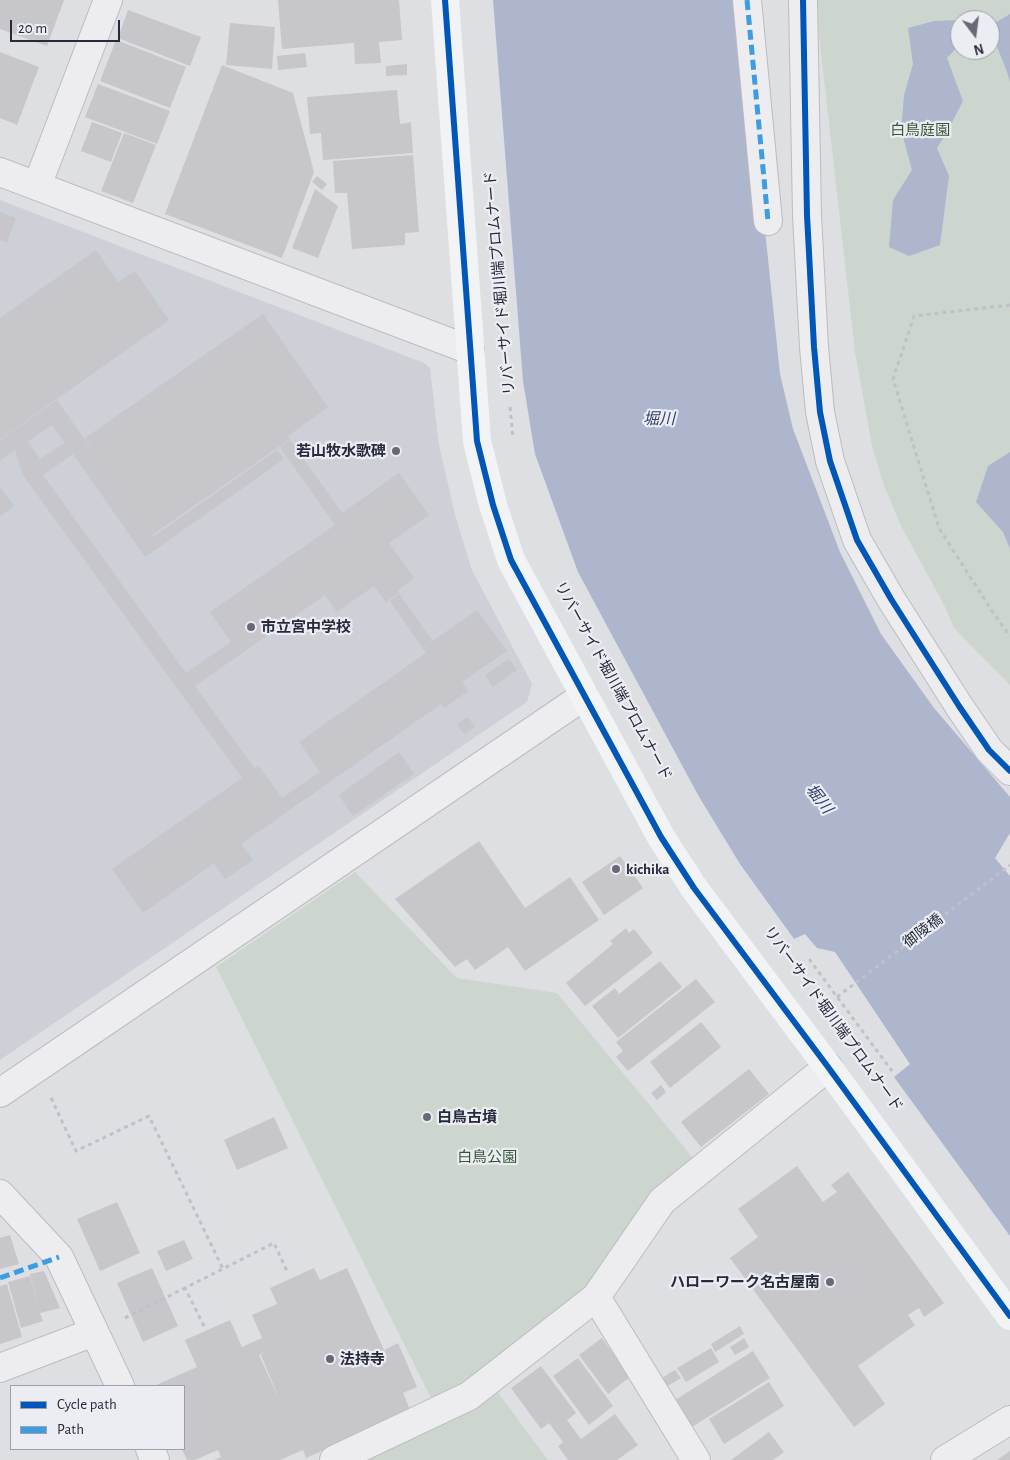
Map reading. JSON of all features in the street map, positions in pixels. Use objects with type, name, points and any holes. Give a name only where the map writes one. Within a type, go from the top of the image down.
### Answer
[{"type":"street","points":[[37,186],[108,0]]},
{"type":"street","points":[[444,0],[477,441],[493,505],[511,560],[661,837],[694,888],[1010,1316]]},
{"type":"street","points":[[747,0],[768,221]]},
{"type":"street","points":[[803,0],[807,215],[814,347],[820,412],[830,461],[857,540],[891,599],[989,750],[1010,771]]},
{"type":"street","points":[[0,172],[470,350]]},
{"type":"street","points":[[0,1093],[584,696]]},
{"type":"street","points":[[334,1460],[469,1396],[596,1297],[662,1201],[828,1067]]},
{"type":"street","points":[[0,1194],[59,1257],[106,1327],[120,1385]]},
{"type":"street","points":[[596,1297],[696,1460]]},
{"type":"street","points":[[0,1368],[106,1327]]},
{"type":"street","points":[[945,1460],[1010,1420]]},
{"type":"path","points":[[1010,304],[914,316],[893,379],[938,528],[1010,636]]},
{"type":"path","points":[[809,959],[892,1072],[888,1079]]},
{"type":"path","points":[[36,1069],[76,1150],[149,1116],[223,1269]]},
{"type":"path","points":[[106,1327],[274,1243],[287,1271]]},
{"type":"path","points":[[185,1288],[204,1326]]},
{"type":"shaded area","name":"市立宮中学校","points":[[0,200],[424,363],[430,368],[439,445],[455,515],[472,570],[532,684],[527,702],[0,1060]]},
{"type":"green space","name":"白鳥庭園","points":[[815,0],[1010,0],[1010,685],[954,628],[944,605],[902,528],[883,483],[872,446],[855,352]]},
{"type":"green space","name":"白鳥公園","points":[[355,872],[457,978],[557,993],[694,1159],[590,1288],[464,1387],[432,1400],[216,967]]},
{"type":"green space","points":[[496,1390],[548,1460],[363,1460]]},
{"type":"water","name":"堀川","points":[[493,0],[741,0],[780,374],[793,429],[840,552],[881,634],[934,708],[1010,797],[1010,833],[995,858],[1010,876],[1010,1236],[894,1077],[910,1064],[835,952],[817,948],[805,934],[794,939],[740,864],[698,795],[578,572],[535,454],[523,381]]},
{"type":"water","points":[[1010,14],[1010,83],[1000,54],[1000,20]]},
{"type":"water","points":[[950,20],[950,55],[947,58],[963,101],[937,148],[949,176],[940,245],[909,256],[889,247],[893,200],[912,170],[901,130],[904,95],[913,64],[908,28],[934,21]]},
{"type":"water","points":[[1010,452],[1010,549],[1003,532],[976,502],[988,466]]},
{"type":"building","points":[[0,0],[64,0],[47,46],[0,29]]},
{"type":"building","points":[[278,0],[399,0],[402,40],[379,42],[381,63],[355,64],[354,43],[282,49]]},
{"type":"building","points":[[128,10],[201,37],[190,66],[118,38]]},
{"type":"building","points":[[230,23],[275,27],[272,69],[226,65]]},
{"type":"building","points":[[116,40],[186,67],[170,108],[100,81]]},
{"type":"building","points":[[0,52],[39,67],[17,125],[0,118]]},
{"type":"building","points":[[305,53],[307,67],[278,70],[277,56]]},
{"type":"building","points":[[407,64],[407,75],[386,76],[386,66]]},
{"type":"building","points":[[222,65],[293,93],[314,172],[282,258],[165,214]]},
{"type":"building","points":[[98,84],[170,111],[157,144],[85,117]]},
{"type":"building","points":[[397,90],[400,124],[411,122],[413,153],[323,160],[321,133],[310,134],[307,97]]},
{"type":"building","points":[[92,122],[122,133],[111,162],[81,151]]},
{"type":"building","points":[[124,133],[156,145],[133,203],[101,191]]},
{"type":"building","points":[[413,155],[419,232],[405,233],[405,245],[352,249],[347,193],[335,193],[333,161]]},
{"type":"building","points":[[317,176],[327,184],[322,190],[312,182]]},
{"type":"building","points":[[315,189],[338,206],[318,258],[292,248]]},
{"type":"building","points":[[0,212],[16,218],[7,242],[0,240]]},
{"type":"building","points":[[96,250],[118,282],[135,271],[169,320],[0,439],[0,318]]},
{"type":"building","points":[[263,314],[328,407],[288,436],[290,439],[152,535],[153,537],[277,450],[284,459],[145,557],[73,454],[43,475],[186,673],[231,642],[210,612],[335,525],[280,447],[290,440],[342,513],[399,473],[429,515],[389,543],[414,578],[397,591],[399,593],[386,602],[374,586],[337,612],[325,595],[195,686],[255,769],[259,766],[282,798],[320,772],[299,742],[426,653],[390,601],[399,594],[432,640],[424,647],[477,610],[507,651],[462,682],[468,691],[444,708],[441,704],[241,844],[253,860],[225,879],[214,863],[143,913],[112,869],[242,778],[23,475],[15,450],[0,461],[0,440],[57,400],[95,454],[85,438]],"holes":[[[52,425],[65,443],[40,459],[28,441]]]},
{"type":"building","points":[[0,487],[14,506],[0,516]]},
{"type":"building","points":[[509,659],[517,670],[493,687],[485,675]]},
{"type":"building","points":[[468,717],[475,727],[464,734],[457,724]]},
{"type":"building","points":[[399,752],[414,774],[353,816],[339,795]]},
{"type":"building","points":[[479,841],[525,908],[570,877],[599,920],[525,971],[508,947],[475,970],[467,959],[455,967],[395,899]]},
{"type":"building","points":[[620,856],[643,888],[604,915],[582,882]]},
{"type":"building","points":[[626,928],[629,933],[634,929],[653,953],[585,1006],[566,983],[613,944],[610,941]]},
{"type":"building","points":[[660,961],[682,987],[618,1038],[592,1006],[615,988],[619,994]]},
{"type":"building","points":[[696,979],[715,1002],[628,1071],[616,1057],[623,1051],[616,1042]]},
{"type":"building","points":[[701,1022],[721,1047],[670,1088],[650,1062]]},
{"type":"building","points":[[749,1069],[769,1094],[701,1147],[681,1122]]},
{"type":"building","points":[[661,1085],[666,1092],[657,1100],[651,1093]]},
{"type":"building","points":[[274,1117],[288,1148],[237,1170],[224,1140]]},
{"type":"building","points":[[797,1166],[823,1202],[837,1192],[831,1185],[848,1172],[944,1303],[924,1317],[919,1308],[908,1315],[915,1325],[858,1366],[885,1404],[854,1427],[730,1258],[758,1237],[738,1209]]},
{"type":"building","points":[[117,1202],[140,1253],[100,1271],[77,1219]]},
{"type":"building","points":[[10,1235],[19,1264],[0,1269],[0,1238]]},
{"type":"building","points":[[184,1240],[193,1259],[166,1271],[157,1251]]},
{"type":"building","points":[[152,1268],[178,1326],[143,1342],[117,1283]]},
{"type":"building","points":[[314,1268],[320,1280],[347,1268],[384,1350],[398,1343],[417,1387],[403,1393],[411,1412],[306,1458],[303,1450],[280,1460],[214,1460],[221,1457],[218,1450],[195,1460],[187,1460],[182,1450],[185,1450],[185,1385],[156,1385],[197,1367],[185,1340],[230,1320],[242,1347],[262,1338],[252,1315],[277,1304],[270,1288]],"holes":[[[265,1352],[261,1355],[280,1401],[259,1355]]]},
{"type":"building","points":[[44,1271],[60,1308],[40,1313],[43,1321],[21,1328],[8,1282],[30,1276],[40,1311],[30,1274]]},
{"type":"building","points":[[7,1284],[22,1337],[0,1344],[0,1286]]},
{"type":"building","points":[[740,1326],[744,1334],[715,1352],[711,1344]]},
{"type":"building","points":[[602,1338],[630,1377],[608,1394],[579,1355]]},
{"type":"building","points":[[744,1338],[749,1347],[735,1355],[730,1347]]},
{"type":"building","points":[[711,1348],[719,1362],[686,1382],[677,1368]]},
{"type":"building","points":[[753,1351],[770,1378],[692,1427],[675,1400]]},
{"type":"building","points":[[578,1358],[613,1406],[589,1425],[553,1376]]},
{"type":"building","points":[[541,1366],[576,1413],[567,1420],[581,1439],[615,1414],[638,1445],[617,1460],[568,1460],[558,1446],[563,1442],[549,1423],[541,1429],[511,1388]]},
{"type":"building","points":[[675,1370],[681,1378],[666,1387],[660,1379]]},
{"type":"building","points":[[769,1382],[784,1406],[724,1444],[709,1419]]},
{"type":"building","points":[[769,1432],[784,1452],[773,1460],[731,1460]]},
{"type":"building","points":[[1010,1451],[1010,1460],[997,1460]]},
{"type":"marked path","points":[[747,0],[768,221]]},
{"type":"marked path","points":[[0,1278],[59,1257]]},
{"type":"cycle path","points":[[445,0],[477,441],[493,505],[511,560],[661,837],[694,888],[1010,1316]]},
{"type":"cycle path","points":[[803,0],[807,215],[814,347],[820,412],[830,461],[857,540],[891,599],[989,750],[1010,771]]},
{"type":"place","name":"若山牧水歌碑","points":[[396,451]]},
{"type":"place","name":"市立宮中学校","points":[[251,627]]},
{"type":"place","name":"kichika","points":[[616,869]]},
{"type":"place","name":"白鳥古墳","points":[[427,1117]]},
{"type":"place","name":"ハローワーク名古屋南","points":[[830,1282]]},
{"type":"place","name":"法持寺","points":[[330,1359]]}]
